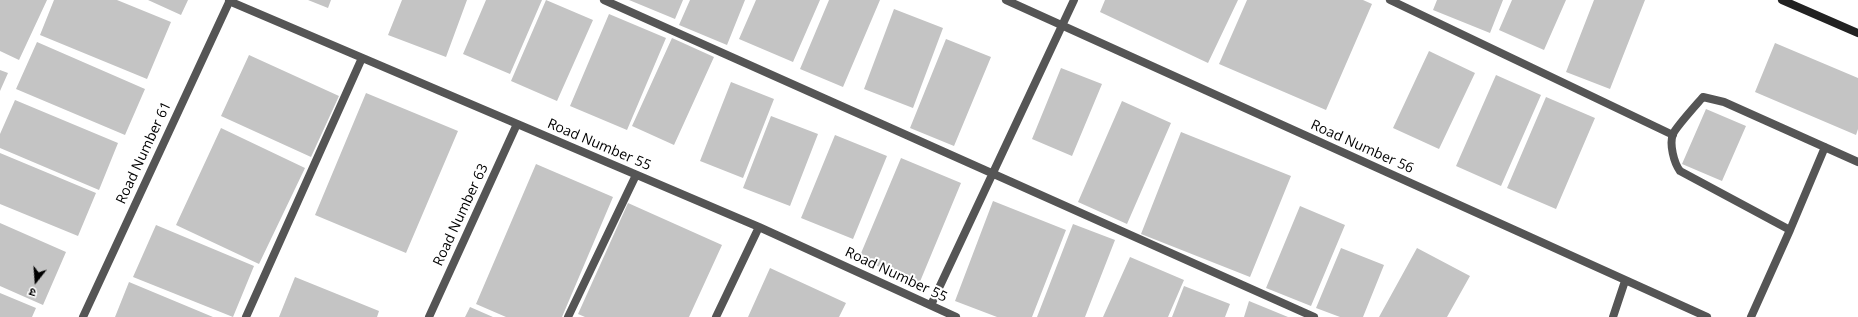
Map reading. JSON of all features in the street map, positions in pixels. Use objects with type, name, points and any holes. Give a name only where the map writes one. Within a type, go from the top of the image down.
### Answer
[{"type":"street","points":[[604,0],[1314,317]]},
{"type":"street","name":"Road Number 56","points":[[1006,0],[1707,317]]},
{"type":"street","points":[[931,305],[1074,0]]},
{"type":"street","points":[[1390,0],[1673,135]]},
{"type":"street","points":[[1782,0],[1858,34]]},
{"type":"street","name":"Road Number 55","points":[[229,1],[759,227],[956,317]]},
{"type":"street","name":"Road Number 61","points":[[83,317],[229,1]]},
{"type":"street","points":[[246,317],[362,58]]},
{"type":"street","points":[[1790,230],[1680,170],[1673,159],[1673,135],[1703,97],[1724,102],[1858,162]]},
{"type":"street","name":"Road Number 63","points":[[429,317],[517,124]]},
{"type":"street","points":[[1751,317],[1825,147]]},
{"type":"street","points":[[568,317],[636,175]]},
{"type":"street","points":[[716,317],[759,227]]},
{"type":"street","points":[[1613,317],[1625,280]]},
{"type":"building","points":[[0,0],[47,0],[19,60],[0,51]]},
{"type":"building","points":[[54,0],[117,0],[171,22],[147,79],[40,35]]},
{"type":"building","points":[[148,0],[188,0],[181,15]]},
{"type":"building","points":[[308,0],[331,0],[328,8]]},
{"type":"building","points":[[402,0],[467,0],[446,57],[388,35]]},
{"type":"building","points":[[486,0],[542,0],[510,74],[463,54]]},
{"type":"building","points":[[546,0],[593,20],[557,101],[511,81]]},
{"type":"building","points":[[629,0],[683,0],[675,19]]},
{"type":"building","points":[[690,0],[745,0],[727,45],[679,25]]},
{"type":"building","points":[[756,0],[820,0],[793,62],[739,39]]},
{"type":"building","points":[[829,0],[880,0],[843,87],[800,69]]},
{"type":"building","points":[[1105,0],[1238,0],[1208,63],[1100,12]]},
{"type":"building","points":[[1247,0],[1363,0],[1372,4],[1326,110],[1219,64]]},
{"type":"building","points":[[1437,0],[1503,0],[1490,33],[1433,10]]},
{"type":"building","points":[[1512,0],[1566,0],[1544,50],[1499,30]]},
{"type":"building","points":[[1594,0],[1645,0],[1610,89],[1566,72]]},
{"type":"building","points":[[894,9],[943,28],[913,108],[864,89]]},
{"type":"building","points":[[609,14],[666,38],[627,130],[570,106]]},
{"type":"building","points":[[672,38],[714,57],[674,145],[632,126]]},
{"type":"building","points":[[946,39],[991,57],[954,146],[910,128]]},
{"type":"building","points":[[37,42],[145,89],[125,135],[16,89]]},
{"type":"building","points":[[1775,43],[1858,78],[1858,129],[1856,135],[1755,92]]},
{"type":"building","points":[[1429,51],[1475,73],[1439,149],[1393,128]]},
{"type":"building","points":[[249,55],[339,96],[311,157],[221,116]]},
{"type":"building","points":[[1061,68],[1102,84],[1072,156],[1032,139]]},
{"type":"building","points":[[0,70],[8,73],[0,91]]},
{"type":"building","points":[[1496,75],[1541,95],[1501,186],[1456,166]]},
{"type":"building","points":[[731,82],[774,99],[743,178],[700,161]]},
{"type":"building","points":[[366,93],[458,131],[406,253],[315,215]]},
{"type":"building","points":[[1546,97],[1595,118],[1556,209],[1507,188]]},
{"type":"building","points":[[15,100],[118,143],[99,190],[0,148],[0,134]]},
{"type":"building","points":[[1122,101],[1171,123],[1127,224],[1078,202]]},
{"type":"building","points":[[1706,109],[1746,126],[1722,181],[1682,164]]},
{"type":"building","points":[[771,116],[818,134],[790,206],[743,188]]},
{"type":"building","points":[[221,128],[305,168],[259,264],[176,225]]},
{"type":"building","points":[[1181,132],[1291,176],[1250,277],[1141,234]]},
{"type":"building","points":[[835,135],[887,156],[853,239],[801,218]]},
{"type":"building","points":[[0,153],[96,193],[78,236],[0,204]]},
{"type":"building","points":[[901,158],[961,183],[919,284],[859,258]]},
{"type":"building","points":[[536,164],[613,197],[562,317],[506,317],[476,304]]},
{"type":"building","points":[[993,201],[1066,230],[1032,317],[997,317],[955,301]]},
{"type":"building","points":[[628,203],[722,245],[689,317],[585,317],[578,314]]},
{"type":"building","points":[[1300,206],[1345,225],[1311,306],[1266,288]]},
{"type":"building","points":[[0,223],[66,252],[43,305],[0,286]]},
{"type":"building","points":[[1073,224],[1115,240],[1085,317],[1037,317]]},
{"type":"building","points":[[156,225],[254,266],[233,317],[133,277]]},
{"type":"building","points":[[1341,248],[1384,265],[1363,317],[1340,317],[1316,308]]},
{"type":"building","points":[[1417,248],[1470,276],[1447,317],[1379,317]]},
{"type":"building","points":[[1130,257],[1184,280],[1168,317],[1103,317]]},
{"type":"building","points":[[770,268],[846,303],[839,317],[748,317]]},
{"type":"building","points":[[295,277],[379,311],[377,317],[279,317]]},
{"type":"building","points":[[129,282],[213,317],[115,317]]},
{"type":"building","points":[[1184,286],[1230,304],[1225,317],[1172,317]]},
{"type":"building","points":[[0,293],[36,308],[32,317],[0,317]]},
{"type":"building","points":[[1249,301],[1288,317],[1244,317]]},
{"type":"building","points":[[470,307],[493,317],[465,317]]}]
